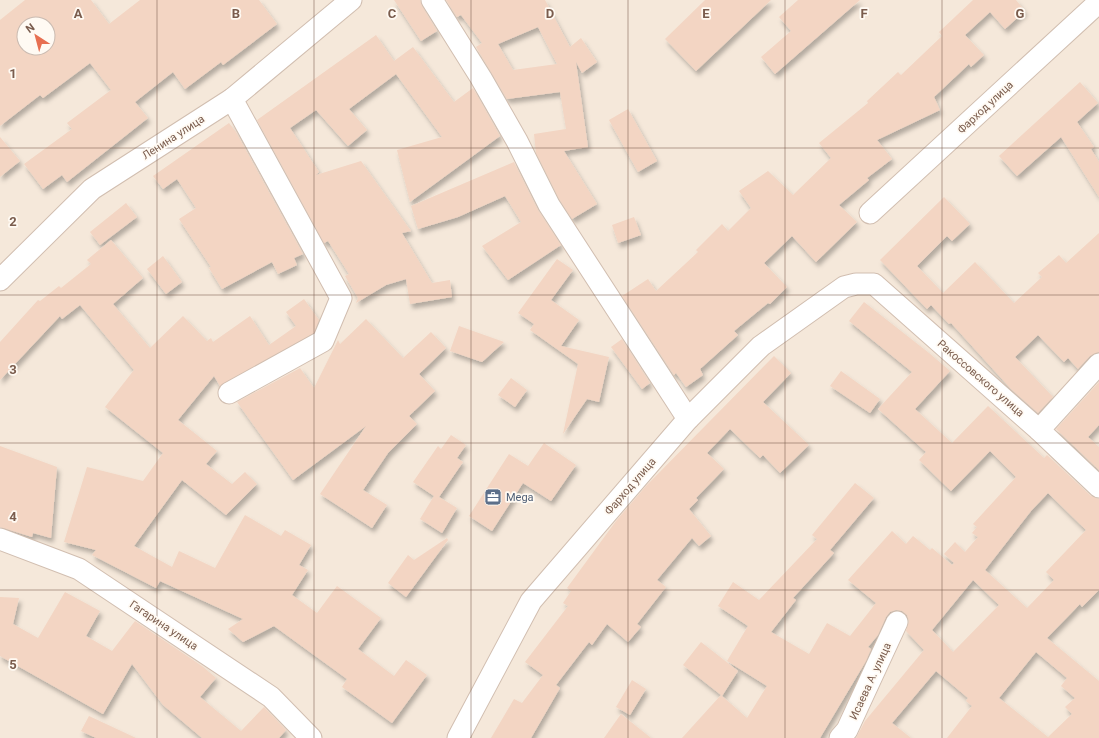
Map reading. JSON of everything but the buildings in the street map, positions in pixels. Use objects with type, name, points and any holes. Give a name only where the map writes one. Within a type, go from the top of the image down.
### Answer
[{"type":"street","name":"Ленина улица","points":[[0,280],[92,189],[232,99],[351,0]]},
{"type":"street","points":[[432,0],[481,78],[517,141],[549,205],[688,419]]},
{"type":"street","name":"Фарход улица","points":[[870,213],[1099,2]]},
{"type":"street","points":[[229,393],[323,341],[341,298],[232,99]]},
{"type":"street","name":"Фарход улица","points":[[458,738],[531,601],[688,419],[761,346],[844,287],[856,284]]},
{"type":"street","name":"Ракоссовского улица","points":[[856,284],[874,284],[1039,430],[1099,487]]},
{"type":"street","points":[[1039,430],[1099,364]]},
{"type":"street","name":"Гагарина улица","points":[[0,539],[79,569],[271,697],[311,738]]},
{"type":"street","name":"Исаева А. улица","points":[[840,738],[847,730],[897,622]]},
{"type":"shaded area","points":[[0,0],[1099,0],[1099,738],[0,738]]},
{"type":"place","name":"Mega","points":[[493,497]]}]
